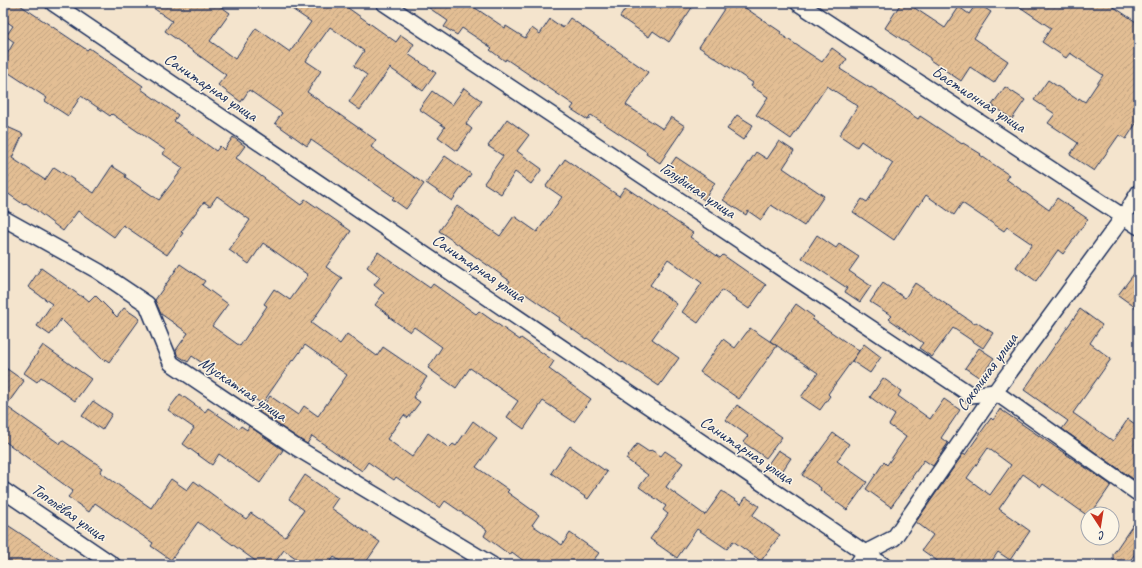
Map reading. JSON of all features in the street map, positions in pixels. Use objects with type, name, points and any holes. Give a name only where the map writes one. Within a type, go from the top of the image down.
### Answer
[{"type":"street","name":"Санитарная улица","points":[[53,3],[861,559],[883,565]]},
{"type":"street","name":"Голубиная улица","points":[[384,3],[971,395],[995,392]]},
{"type":"street","name":"Бастионная улица","points":[[798,3],[1139,227]]},
{"type":"street","name":"Соколиная улица","points":[[861,559],[894,538],[995,392],[1124,216],[1139,192]]},
{"type":"street","name":"Мускатная улица","points":[[3,218],[98,271],[147,304],[171,362],[297,448],[492,565]]},
{"type":"street","points":[[995,392],[1139,494]]},
{"type":"street","name":"Тополёвая улица","points":[[3,490],[113,565]]},
{"type":"building","points":[[3,3],[17,3],[87,50],[89,48],[143,86],[141,89],[178,115],[174,121],[216,151],[220,146],[224,150],[233,137],[245,146],[236,158],[301,205],[305,199],[351,231],[326,267],[342,278],[311,323],[340,344],[347,334],[377,356],[383,347],[427,377],[413,397],[420,402],[408,418],[404,415],[387,439],[412,457],[428,433],[449,448],[453,444],[456,446],[473,421],[497,439],[476,467],[509,490],[507,492],[539,515],[532,525],[562,545],[570,533],[599,553],[590,565],[529,565],[512,552],[510,555],[484,536],[487,530],[445,501],[440,508],[396,477],[394,480],[368,462],[362,471],[312,436],[307,444],[259,412],[270,396],[298,415],[304,406],[318,416],[347,375],[305,345],[294,360],[293,359],[262,404],[192,356],[188,362],[177,355],[176,350],[188,333],[161,314],[155,300],[180,264],[205,281],[202,285],[228,304],[212,326],[240,346],[267,306],[264,304],[274,289],[290,300],[308,275],[263,243],[249,264],[229,250],[250,220],[217,196],[210,206],[204,202],[181,232],[183,233],[167,255],[123,225],[114,237],[78,211],[63,231],[26,203],[24,205],[3,190],[3,125],[23,134],[12,158],[45,180],[54,167],[94,193],[112,166],[126,175],[125,177],[159,200],[183,168],[163,154],[165,150],[112,114],[110,116],[81,96],[68,116],[45,101],[47,98],[3,69],[3,61],[14,42],[6,36],[13,26],[3,19]]},
{"type":"building","points":[[146,3],[216,3],[230,13],[210,41],[235,59],[256,28],[290,52],[311,22],[283,3],[341,3],[396,42],[401,35],[414,44],[408,54],[436,73],[423,91],[390,68],[360,110],[349,102],[367,75],[354,66],[364,51],[330,27],[306,61],[321,71],[307,92],[376,140],[371,147],[424,184],[406,209],[392,199],[394,197],[311,140],[307,146],[275,123],[282,113],[249,90],[241,102],[218,85],[226,75],[165,31],[172,21]]},
{"type":"building","points":[[422,3],[468,3],[505,28],[506,26],[525,38],[532,28],[540,34],[550,19],[563,28],[570,18],[648,72],[626,105],[663,129],[671,117],[685,126],[660,163],[646,154],[647,152],[591,115],[588,120],[571,109],[574,105],[506,59],[505,61],[490,50],[492,48],[462,28],[457,35],[444,27],[448,21]]},
{"type":"building","points":[[629,3],[695,3],[669,42],[653,31],[649,37],[620,17]]},
{"type":"building","points":[[728,3],[738,3],[781,32],[780,34],[822,62],[832,48],[847,59],[840,69],[870,88],[871,87],[918,119],[920,116],[962,144],[963,143],[981,154],[980,155],[1009,175],[1006,179],[1049,210],[1057,198],[1088,219],[1063,254],[1058,250],[1036,281],[1016,267],[1032,244],[1007,227],[1004,231],[962,203],[954,215],[926,195],[919,206],[917,205],[894,240],[853,212],[862,199],[867,202],[893,163],[861,141],[857,147],[839,135],[858,106],[827,86],[791,139],[756,115],[768,97],[751,86],[753,83],[699,47]]},
{"type":"building","points":[[901,3],[907,3],[945,28],[959,7],[969,14],[977,3],[991,12],[974,38],[1008,61],[994,83],[970,67],[961,81],[885,28]]},
{"type":"building","points":[[1014,3],[1108,3],[1139,24],[1139,119],[1126,139],[1119,135],[1094,171],[1070,155],[1078,143],[1048,123],[1055,114],[1034,100],[1048,80],[1078,100],[1079,98],[1085,102],[1103,75],[1070,53],[1066,58],[1042,42],[1051,28]]},
{"type":"building","points":[[1005,87],[1025,100],[1012,119],[992,105]]},
{"type":"building","points":[[464,88],[482,101],[466,124],[472,129],[457,151],[438,137],[445,127],[419,109],[432,91],[452,105]]},
{"type":"building","points":[[737,115],[753,125],[743,140],[727,129]]},
{"type":"building","points":[[507,119],[529,135],[517,151],[542,169],[531,184],[515,172],[501,194],[484,183],[503,156],[488,146]]},
{"type":"building","points":[[779,141],[794,151],[783,168],[824,196],[804,226],[771,205],[761,220],[748,211],[746,215],[723,200],[756,152],[767,159]]},
{"type":"building","points":[[445,156],[471,174],[452,201],[426,183]]},
{"type":"building","points":[[676,157],[715,183],[704,200],[665,173]]},
{"type":"building","points":[[565,159],[619,196],[625,187],[693,233],[690,237],[720,258],[723,255],[766,285],[749,309],[722,290],[698,323],[682,312],[702,283],[668,259],[650,285],[677,304],[652,339],[679,358],[659,386],[623,362],[622,363],[587,338],[586,339],[559,320],[560,318],[524,293],[520,298],[505,288],[510,281],[439,231],[457,206],[500,236],[514,216],[537,232],[562,197],[546,186]]},
{"type":"building","points":[[817,235],[836,248],[839,244],[859,257],[849,271],[871,286],[860,302],[845,292],[847,288],[802,258]]},
{"type":"building","points":[[378,252],[430,288],[433,284],[476,314],[479,311],[520,340],[521,338],[554,361],[549,369],[591,399],[574,422],[543,401],[524,429],[507,417],[518,401],[470,368],[456,388],[428,368],[442,347],[414,327],[410,332],[375,305],[384,293],[374,285],[380,277],[367,267]]},
{"type":"building","points":[[1139,267],[1139,310],[1118,295]]},
{"type":"building","points":[[41,268],[89,301],[95,295],[117,317],[124,308],[140,319],[109,362],[105,359],[104,361],[61,319],[50,335],[37,326],[52,304],[28,287]]},
{"type":"building","points":[[883,283],[905,298],[915,283],[975,324],[976,322],[993,333],[983,348],[953,328],[932,357],[919,348],[923,343],[889,319],[892,316],[870,302]]},
{"type":"building","points":[[796,304],[814,317],[812,319],[859,351],[828,394],[830,396],[820,410],[801,397],[818,373],[770,341]]},
{"type":"building","points":[[1080,309],[1102,325],[1090,343],[1111,359],[1073,413],[1113,441],[1128,419],[1139,427],[1139,483],[1062,429],[1068,421],[1024,390]]},
{"type":"building","points":[[750,328],[777,346],[739,399],[700,372],[723,339],[735,348]]},
{"type":"building","points":[[864,344],[881,357],[870,373],[852,361]]},
{"type":"building","points":[[43,345],[91,379],[75,401],[41,377],[37,382],[24,373]]},
{"type":"building","points":[[979,348],[994,358],[980,378],[965,368]]},
{"type":"building","points":[[3,366],[24,381],[6,406],[60,444],[62,440],[103,468],[100,472],[151,508],[171,479],[187,490],[194,481],[246,519],[251,513],[285,537],[304,510],[289,499],[305,475],[338,498],[331,508],[380,542],[364,565],[346,565],[334,557],[328,565],[306,565],[284,550],[273,565],[261,565],[211,529],[210,531],[198,522],[171,560],[151,546],[153,543],[95,503],[89,512],[68,497],[73,491],[3,440]]},
{"type":"building","points":[[883,378],[901,391],[898,396],[930,419],[944,399],[960,410],[941,438],[948,443],[933,466],[924,460],[891,507],[866,489],[884,462],[887,465],[906,437],[889,425],[895,415],[870,397]]},
{"type":"building","points":[[180,394],[205,412],[208,408],[239,429],[241,426],[247,430],[249,426],[283,450],[260,483],[219,454],[212,465],[183,444],[194,428],[168,410]]},
{"type":"building","points":[[93,401],[112,414],[102,430],[82,416]]},
{"type":"building","points":[[737,405],[782,437],[766,458],[743,442],[748,436],[726,420]]},
{"type":"building","points":[[1000,409],[1111,485],[1097,506],[1080,506],[1080,510],[1043,484],[1041,487],[1023,474],[999,509],[1030,531],[1010,560],[998,552],[989,565],[943,565],[922,550],[933,535],[916,522],[963,454],[965,455],[991,418],[993,420]],"holes":[[[988,448],[1011,465],[990,495],[967,478]]]},
{"type":"building","points":[[833,433],[849,444],[837,461],[867,482],[847,510],[820,490],[821,488],[802,475]]},
{"type":"building","points":[[637,444],[649,452],[651,450],[661,456],[665,451],[683,463],[666,487],[705,515],[722,491],[741,504],[746,497],[759,506],[752,516],[780,535],[761,561],[733,541],[727,549],[697,529],[677,558],[650,539],[668,514],[663,510],[666,506],[639,487],[648,475],[626,459]]},
{"type":"building","points":[[570,446],[607,472],[588,499],[551,473]]},
{"type":"building","points":[[778,450],[791,458],[779,476],[766,467]]},
{"type":"building","points":[[1139,516],[1139,548],[1127,565],[1120,565],[1113,560],[1113,554],[1120,546]]},
{"type":"building","points":[[3,522],[68,565],[11,565],[3,560]]}]
